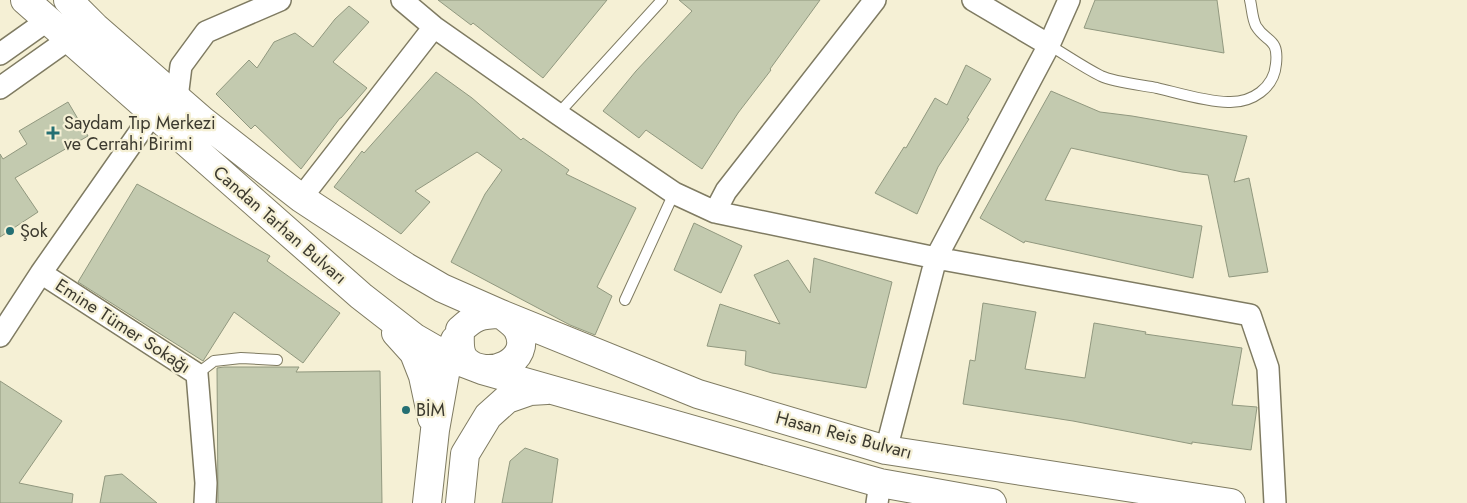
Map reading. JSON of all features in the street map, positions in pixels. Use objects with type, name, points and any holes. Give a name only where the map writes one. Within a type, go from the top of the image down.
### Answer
[{"type":"main road","name":"Candan Tarhan Bulvarı","points":[[25,0],[361,296],[415,338],[448,357],[502,366]]},
{"type":"main road","name":"Candan Tarhan Bulvarı","points":[[68,0],[95,28],[203,121],[301,198],[406,267],[442,288],[501,314]]},
{"type":"main road","points":[[361,296],[414,352],[423,376],[429,410],[436,430]]},
{"type":"main road","points":[[427,503],[448,357],[460,330],[473,318],[484,314],[501,314],[518,329],[522,340],[502,366],[476,423],[465,454],[460,503]]},
{"type":"main road","name":"Hasan Reis Bulvarı","points":[[501,314],[698,394],[886,450],[1231,503]]},
{"type":"main road","points":[[460,330],[460,347],[465,360],[502,366]]},
{"type":"main road","name":"Hasan Reis Bulvarı","points":[[502,366],[556,390],[878,493],[992,503]]},
{"type":"main road","points":[[465,454],[488,416],[507,399],[530,391],[556,390]]},
{"type":"street","points":[[177,98],[181,66],[206,32],[280,0]]},
{"type":"street","points":[[402,0],[434,28],[674,193],[715,212],[936,258],[1250,316],[1268,368],[1274,503]]},
{"type":"street","points":[[715,212],[726,191],[875,0]]},
{"type":"street","points":[[973,0],[1048,45]]},
{"type":"street","points":[[886,450],[936,258],[1048,45],[1069,0]]},
{"type":"street","points":[[0,54],[48,20]]},
{"type":"street","points":[[301,198],[434,28]]},
{"type":"street","points":[[0,88],[69,39]]},
{"type":"street","points":[[0,336],[41,273],[153,113]]},
{"type":"street","name":"Emine Tümer Sokağı","points":[[41,273],[197,374],[206,483],[204,503]]},
{"type":"lane","points":[[558,114],[662,0]]},
{"type":"lane","points":[[1048,45],[1102,77],[1217,101],[1238,102],[1260,93],[1269,84],[1274,74],[1276,62],[1276,51],[1272,41],[1257,28],[1250,0]]},
{"type":"lane","points":[[625,300],[674,193]]},
{"type":"lane","points":[[197,374],[214,361],[241,358],[278,360]]},
{"type":"building","points":[[438,0],[607,0],[543,78],[473,23],[471,25]]},
{"type":"building","points":[[679,0],[820,0],[738,113],[702,169],[646,130],[639,138],[603,111],[636,71],[692,11]]},
{"type":"building","points":[[1095,0],[1217,0],[1224,53],[1084,28]]},
{"type":"building","points":[[349,6],[369,22],[333,62],[367,88],[340,118],[301,169],[255,125],[251,129],[216,94],[249,60],[257,68],[274,42],[295,33],[313,47],[335,19]]},
{"type":"building","points":[[966,65],[991,79],[967,118],[969,119],[938,167],[917,214],[875,193],[904,147],[906,148],[935,98],[947,105]]},
{"type":"building","points":[[436,72],[472,98],[521,140],[523,138],[569,170],[566,174],[636,208],[597,287],[612,296],[595,335],[570,325],[451,262],[485,194],[502,170],[477,152],[415,191],[430,202],[401,234],[334,187],[362,151],[364,153]]},
{"type":"building","points":[[1051,91],[1100,112],[1247,136],[1234,182],[1249,178],[1268,272],[1229,277],[1208,175],[1182,172],[1071,148],[1045,200],[1202,226],[1193,278],[1025,241],[1024,243],[980,218]]},
{"type":"building","points":[[68,102],[88,136],[15,178],[38,212],[0,237],[0,154],[3,159],[27,144],[19,131]]},
{"type":"building","points":[[137,184],[270,256],[267,261],[340,313],[303,363],[234,312],[203,361],[78,282]]},
{"type":"building","points":[[694,223],[742,246],[721,293],[674,270]]},
{"type":"building","points":[[814,258],[892,282],[866,388],[772,373],[745,365],[746,351],[707,346],[720,304],[780,324],[754,275],[788,260],[810,293]]},
{"type":"building","points":[[983,303],[1036,312],[1025,369],[1085,378],[1094,323],[1146,332],[1145,334],[1242,348],[1232,405],[1257,407],[1251,450],[1192,442],[1192,444],[1073,421],[963,404],[970,360],[975,361]]},
{"type":"building","points":[[299,367],[296,372],[380,371],[382,503],[218,503],[217,368]]},
{"type":"building","points":[[0,381],[62,421],[19,483],[73,494],[72,503],[0,503]]},
{"type":"building","points":[[525,448],[558,459],[552,503],[502,503],[510,461]]},
{"type":"building","points":[[122,474],[157,503],[100,503],[105,476]]},
{"type":"place","name":"Saydam Tıp Merkezi ve Cerrahi Birimi","points":[[53,133]]},
{"type":"place","name":"Şok","points":[[10,231]]},
{"type":"place","name":"BİM","points":[[406,410]]}]
